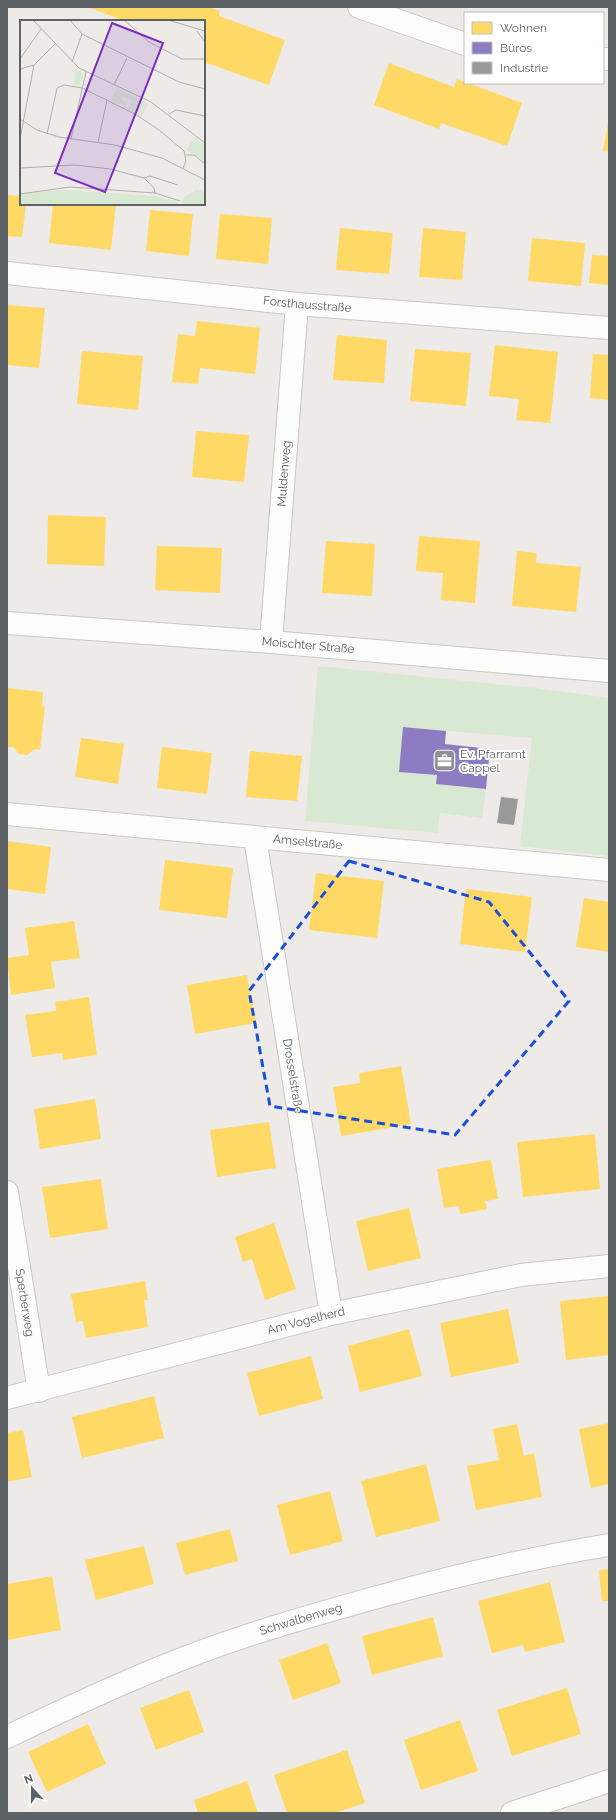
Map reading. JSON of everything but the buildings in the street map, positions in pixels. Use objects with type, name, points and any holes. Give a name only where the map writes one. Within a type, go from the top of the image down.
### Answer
[{"type":"street","points":[[359,7],[464,44]]},
{"type":"street","name":"Forsthausstraße","points":[[7,274],[297,304],[609,328]]},
{"type":"street","name":"Muldenweg","points":[[271,642],[297,304]]},
{"type":"street","name":"Moischter Straße","points":[[7,622],[609,670]]},
{"type":"street","name":"Amselstraße","points":[[7,814],[609,870]]},
{"type":"street","name":"Drosselstraße","points":[[255,838],[331,1314]]},
{"type":"street","name":"Sperberweg","points":[[7,1192],[39,1391]]},
{"type":"street","name":"Am Vogelherd","points":[[7,1398],[39,1391],[331,1314],[522,1275],[609,1266]]},
{"type":"street","name":"Schwalbenweg","points":[[7,1737],[91,1697],[182,1659],[297,1619],[443,1580],[568,1551],[609,1545]]},
{"type":"street","points":[[512,1813],[609,1781]]},
{"type":"highlighted area","points":[[349,861],[489,902],[569,1001],[455,1135],[270,1106],[249,991]]},
{"type":"green space","points":[[318,666],[536,688],[609,698],[609,856],[520,846],[532,738],[446,731],[399,772],[437,775],[436,784],[486,789],[482,818],[440,813],[438,833],[305,821]]},
{"type":"place","name":"Ev. Pfarramt Cappel","points":[[444,761]]}]
